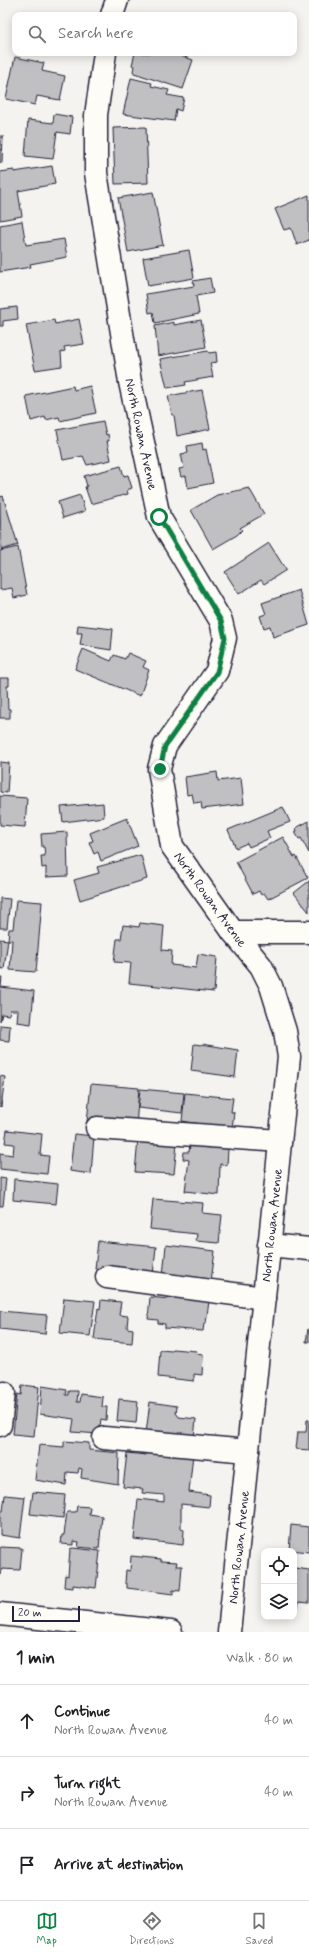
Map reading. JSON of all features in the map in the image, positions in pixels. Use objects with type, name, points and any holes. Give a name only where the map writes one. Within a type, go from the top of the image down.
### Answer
[{"type":"street","points":[[113,12],[117,0]]},
{"type":"street","name":"North Rowan Avenue","points":[[105,56],[96,116],[96,173],[130,382],[159,517],[221,621],[225,638],[217,672],[165,746],[160,769],[172,846],[233,932],[261,966],[271,986],[285,1031],[289,1057],[229,1632]]},
{"type":"street","points":[[233,932],[309,932]]},
{"type":"street","points":[[97,1128],[280,1141]]},
{"type":"street","points":[[269,1245],[309,1249]]},
{"type":"street","points":[[107,1276],[264,1298]]},
{"type":"street","points":[[0,1425],[4,1394]]},
{"type":"street","points":[[104,1438],[248,1450]]},
{"type":"street","points":[[0,1614],[171,1632]]},
{"type":"building","points":[[134,56],[182,56],[193,60],[183,89],[134,73],[134,66],[132,65]]},
{"type":"building","points":[[15,57],[44,63],[42,71],[65,76],[60,100],[37,96],[35,105],[6,99]]},
{"type":"building","points":[[131,78],[152,83],[151,86],[169,90],[167,95],[184,98],[181,111],[176,109],[174,121],[123,114]]},
{"type":"building","points":[[54,114],[72,117],[70,134],[57,132],[53,159],[25,156],[28,120],[53,123]]},
{"type":"building","points":[[146,127],[148,183],[115,184],[113,128]]},
{"type":"building","points":[[0,136],[3,136],[2,163],[0,163]]},
{"type":"building","points":[[52,166],[55,184],[18,191],[22,216],[0,220],[0,172],[14,170],[14,172]]},
{"type":"building","points":[[153,192],[163,245],[128,252],[118,198]]},
{"type":"building","points":[[309,195],[309,240],[297,245],[291,228],[284,230],[275,209]]},
{"type":"building","points":[[22,221],[26,245],[64,239],[67,257],[30,264],[31,267],[0,272],[0,225]]},
{"type":"building","points":[[189,250],[194,278],[148,286],[143,258]]},
{"type":"building","points":[[210,278],[213,293],[196,296],[199,314],[155,323],[153,312],[149,313],[146,294],[194,286],[193,281]]},
{"type":"building","points":[[17,307],[18,319],[3,321],[3,326],[0,326],[0,309]]},
{"type":"building","points":[[79,319],[84,344],[64,347],[65,351],[61,352],[62,366],[35,370],[26,325],[54,320],[55,324]]},
{"type":"building","points":[[201,320],[206,347],[158,356],[155,326],[174,322],[174,325]]},
{"type":"building","points":[[208,351],[209,353],[216,352],[217,362],[210,363],[213,377],[185,382],[186,385],[167,388],[160,359]]},
{"type":"building","points":[[73,386],[74,390],[90,386],[96,413],[60,421],[59,417],[46,420],[45,417],[31,421],[26,396]]},
{"type":"building","points":[[202,390],[210,429],[177,436],[174,415],[172,415],[168,396]]},
{"type":"building","points":[[103,421],[106,435],[108,434],[109,441],[107,441],[111,460],[87,465],[83,456],[63,460],[57,430]]},
{"type":"building","points":[[202,443],[203,450],[206,449],[213,483],[188,488],[186,476],[181,477],[179,469],[184,468],[181,454],[188,453],[187,446]]},
{"type":"building","points":[[121,466],[124,476],[128,475],[132,488],[127,490],[128,494],[91,504],[85,487],[87,486],[84,476]]},
{"type":"building","points":[[249,488],[264,514],[240,528],[242,530],[237,535],[213,549],[191,510],[217,495]]},
{"type":"building","points":[[80,495],[85,511],[63,518],[58,502]]},
{"type":"building","points":[[3,496],[18,545],[1,550],[0,497]]},
{"type":"building","points":[[269,543],[286,570],[264,584],[261,580],[239,594],[225,572]]},
{"type":"building","points":[[18,547],[27,595],[14,598],[12,588],[0,590],[0,551]]},
{"type":"building","points":[[299,590],[309,625],[273,637],[270,626],[264,628],[260,616],[266,614],[262,603]]},
{"type":"building","points":[[78,625],[113,629],[111,650],[80,645],[82,633],[77,633]]},
{"type":"building","points":[[83,649],[111,661],[114,655],[125,659],[128,653],[146,661],[143,667],[149,670],[140,696],[75,669]]},
{"type":"building","points":[[0,678],[9,678],[9,686],[7,686],[10,718],[0,718]]},
{"type":"building","points":[[0,762],[9,763],[7,793],[0,792]]},
{"type":"building","points":[[217,772],[218,781],[241,778],[244,804],[202,809],[201,802],[194,803],[192,794],[187,795],[185,777]]},
{"type":"building","points":[[0,796],[27,798],[25,827],[0,825]]},
{"type":"building","points":[[103,803],[104,817],[63,822],[61,807]]},
{"type":"building","points":[[283,807],[290,822],[267,831],[270,838],[249,847],[247,843],[236,848],[228,830]]},
{"type":"building","points":[[127,818],[138,846],[101,861],[98,852],[94,854],[89,842],[93,841],[90,833]]},
{"type":"building","points":[[309,821],[309,853],[301,838],[299,839],[295,832],[297,831],[296,828]]},
{"type":"building","points":[[67,832],[68,876],[46,877],[46,867],[42,868],[41,856],[45,856],[44,847],[42,847],[41,834]]},
{"type":"building","points":[[283,837],[294,857],[296,856],[308,878],[268,899],[264,893],[261,895],[259,891],[253,894],[236,862]]},
{"type":"building","points":[[141,855],[147,879],[80,900],[74,880],[99,873],[97,867]]},
{"type":"building","points":[[309,881],[309,912],[294,893]]},
{"type":"building","points":[[0,898],[10,899],[7,928],[0,928]]},
{"type":"building","points":[[16,900],[42,902],[36,972],[10,970],[12,940],[8,940],[9,929],[13,929]]},
{"type":"building","points":[[140,923],[164,926],[162,950],[172,951],[171,965],[196,968],[198,954],[217,957],[214,992],[129,983],[131,963],[114,962],[117,939],[121,939],[123,925],[139,927]]},
{"type":"building","points":[[0,939],[8,940],[4,969],[0,968]]},
{"type":"building","points":[[0,977],[2,977],[1,987],[34,991],[31,1024],[17,1022],[18,1010],[10,1010],[9,1015],[2,1014],[0,1021]]},
{"type":"building","points":[[0,1025],[10,1026],[9,1041],[0,1040]]},
{"type":"building","points":[[194,1044],[238,1050],[235,1077],[191,1071]]},
{"type":"building","points":[[0,1076],[5,1077],[1,1107],[0,1106]]},
{"type":"building","points":[[91,1084],[139,1088],[136,1127],[87,1122]]},
{"type":"building","points":[[140,1089],[184,1093],[182,1113],[138,1108]]},
{"type":"building","points":[[185,1093],[233,1098],[231,1112],[234,1112],[232,1129],[182,1121]]},
{"type":"building","points":[[7,1130],[42,1134],[40,1155],[49,1156],[47,1174],[0,1169],[0,1153],[13,1155],[14,1144],[5,1143]]},
{"type":"building","points":[[74,1134],[94,1136],[91,1174],[70,1171]]},
{"type":"building","points":[[138,1140],[177,1144],[174,1174],[135,1172]]},
{"type":"building","points":[[190,1145],[228,1149],[227,1165],[220,1164],[219,1195],[185,1191],[189,1160],[183,1159],[184,1152],[189,1152]]},
{"type":"building","points":[[0,1178],[6,1179],[3,1206],[0,1206]]},
{"type":"building","points":[[14,1179],[58,1184],[56,1204],[13,1200]]},
{"type":"building","points":[[153,1199],[203,1203],[202,1213],[222,1215],[219,1243],[196,1241],[197,1234],[150,1229]]},
{"type":"building","points":[[98,1241],[156,1247],[153,1275],[95,1269]]},
{"type":"building","points":[[166,1245],[215,1251],[211,1282],[163,1276]]},
{"type":"building","points":[[150,1297],[168,1299],[168,1297],[209,1301],[206,1323],[204,1323],[203,1331],[165,1328],[165,1324],[158,1323],[158,1320],[148,1319]]},
{"type":"building","points":[[64,1298],[95,1301],[90,1336],[60,1333]]},
{"type":"building","points":[[101,1300],[121,1302],[119,1315],[128,1316],[127,1328],[133,1329],[132,1343],[94,1339],[98,1308],[100,1309]]},
{"type":"building","points":[[0,1311],[47,1315],[45,1334],[0,1329]]},
{"type":"building","points":[[308,1329],[309,1342],[306,1342]]},
{"type":"building","points":[[172,1349],[197,1351],[196,1354],[203,1355],[202,1375],[194,1374],[194,1381],[158,1377],[160,1350],[172,1351]]},
{"type":"building","points":[[22,1385],[39,1387],[34,1436],[13,1434],[17,1394],[21,1395]]},
{"type":"building","points":[[42,1386],[67,1390],[66,1395],[69,1395],[69,1391],[78,1391],[77,1402],[80,1402],[81,1394],[103,1397],[102,1407],[107,1407],[106,1420],[101,1419],[99,1434],[72,1432],[74,1419],[40,1414]]},
{"type":"building","points":[[119,1399],[138,1401],[136,1423],[117,1421]]},
{"type":"building","points":[[150,1402],[177,1406],[176,1413],[179,1417],[196,1419],[194,1438],[146,1433]]},
{"type":"building","points":[[307,1420],[309,1420],[309,1450],[296,1449],[298,1432],[306,1432]]},
{"type":"building","points":[[64,1441],[89,1443],[89,1450],[119,1453],[118,1484],[81,1478],[82,1469],[79,1468],[78,1473],[67,1472],[66,1485],[35,1480],[39,1445],[64,1447]]},
{"type":"building","points":[[146,1449],[193,1454],[189,1492],[210,1495],[209,1507],[181,1504],[181,1529],[184,1530],[183,1545],[134,1539],[138,1499],[164,1502],[164,1495],[142,1493],[143,1489],[123,1487],[127,1453],[146,1455]]},
{"type":"building","points":[[33,1492],[65,1495],[63,1518],[30,1514]]},
{"type":"building","points":[[5,1495],[25,1497],[20,1538],[0,1535],[0,1511],[3,1511]]},
{"type":"building","points":[[77,1506],[90,1507],[89,1514],[102,1516],[99,1549],[78,1547],[79,1542],[73,1541],[73,1545],[61,1544],[62,1535],[64,1535],[67,1512],[76,1512]]},
{"type":"building","points":[[291,1525],[309,1527],[309,1552],[297,1551],[297,1548],[289,1548]]},
{"type":"building","points":[[0,1547],[22,1548],[20,1570],[2,1569],[0,1575]]},
{"type":"building","points":[[70,1549],[100,1551],[96,1588],[73,1585],[73,1588],[64,1587],[65,1575],[68,1576]]},
{"type":"building","points":[[131,1556],[177,1562],[176,1566],[182,1566],[180,1591],[173,1590],[173,1594],[127,1588],[127,1583],[125,1583],[126,1570],[130,1571]]},
{"type":"building","points":[[297,1568],[309,1570],[309,1603],[299,1602],[298,1607]]},
{"type":"route","points":[[159,517],[166,532],[221,621],[225,638],[217,672],[165,746],[160,769]]}]
